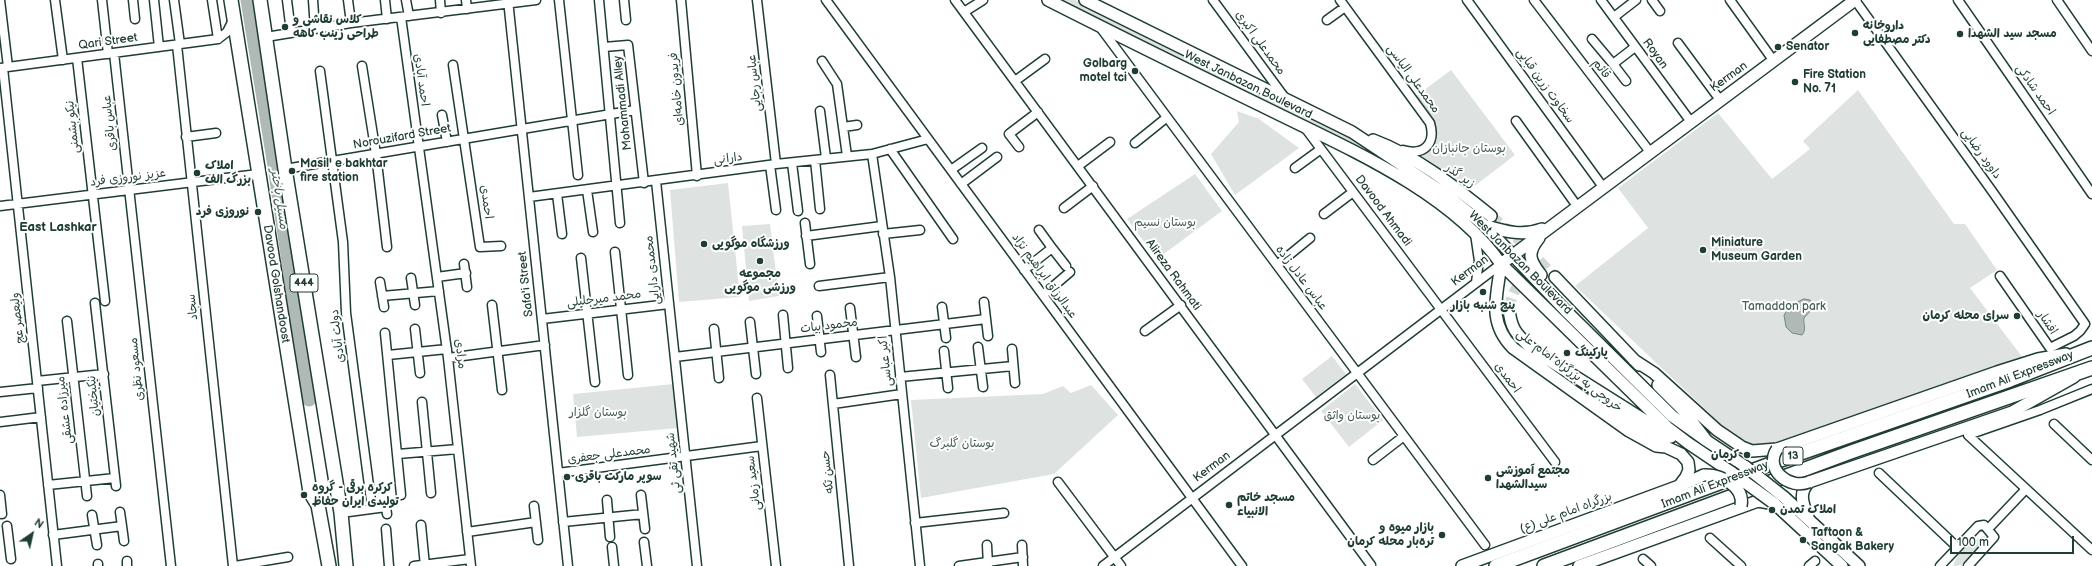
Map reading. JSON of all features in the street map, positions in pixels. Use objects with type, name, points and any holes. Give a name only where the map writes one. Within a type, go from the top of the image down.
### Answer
[{"type":"main road","name":"Davood Golshandoost","points":[[231,0],[310,492],[318,505],[329,566]]},
{"type":"main road","name":"444","points":[[260,0],[341,513],[346,566]]},
{"type":"main road","name":"West Janbazan Boulevard","points":[[1048,0],[1368,159],[1402,179],[1455,216],[1475,234],[1490,249],[1501,264],[1668,427],[1688,444],[1809,520],[1859,566]]},
{"type":"main road","name":"West Janbazan Boulevard","points":[[1085,0],[1352,132],[1487,220],[1513,254],[1565,310],[1672,416],[1746,467],[1842,566]]},
{"type":"main road","name":"Kerman","points":[[1501,264],[1855,0]]},
{"type":"main road","name":"زیر گذر","points":[[1352,132],[1393,148],[1466,196],[1487,220]]},
{"type":"main road","points":[[1487,220],[1507,233],[1531,233],[1550,226]]},
{"type":"main road","points":[[1550,226],[1532,246],[1531,260],[1534,268],[1565,310]]},
{"type":"main road","name":"خروجی به بزرگراه امام علی","points":[[1501,264],[1495,316],[1506,341],[1513,348],[1629,431],[1656,446],[1666,447]]},
{"type":"main road","points":[[1555,277],[1634,360],[1654,373],[1717,430],[1742,447],[1752,451],[1777,449],[1997,372],[2038,360],[2089,349]]},
{"type":"main road","points":[[1509,309],[1510,322],[1514,332],[1533,350],[1672,438],[1688,444]]},
{"type":"main road","name":"Imam Ali Expressway","points":[[1496,566],[1781,460],[1958,398],[2089,349]]},
{"type":"main road","name":"West Janbazan Boulevard","points":[[1634,360],[1683,410],[1707,441]]},
{"type":"main road","points":[[1777,449],[1773,458],[1774,466],[1780,476],[1800,485],[2012,412],[2053,391],[2089,369]]},
{"type":"main road","name":"Imam Ali Expressway","points":[[1544,566],[1851,452],[2089,369]]},
{"type":"main road","points":[[1586,384],[1594,396],[1666,447],[1681,454],[1688,462],[1689,470],[1679,486]]},
{"type":"main road","name":"بزرگراه امام علی (ع)","points":[[1462,566],[1679,486],[1704,475],[1715,474],[1733,485],[1741,496],[1741,506]]},
{"type":"main road","points":[[1809,482],[1804,487],[1802,497],[1809,520]]},
{"type":"main road","points":[[310,492],[310,505],[320,566]]},
{"type":"main road","points":[[1579,566],[1741,506],[1758,501],[1780,501]]},
{"type":"main road","points":[[341,513],[351,566]]},
{"type":"street","name":"ولیعصر عج","points":[[0,0],[4,68],[57,566]]},
{"type":"street","points":[[55,0],[62,60]]},
{"type":"street","name":"عباس باقری","points":[[102,0],[111,53],[129,190]]},
{"type":"street","points":[[133,0],[135,19]]},
{"type":"street","points":[[154,0],[159,47]]},
{"type":"street","name":"سجاد","points":[[174,0],[186,137],[234,566]]},
{"type":"street","points":[[212,0],[218,39],[227,32],[234,17]]},
{"type":"street","points":[[287,0],[291,32]]},
{"type":"street","points":[[313,0],[316,29]]},
{"type":"street","points":[[348,0],[351,24]]},
{"type":"street","points":[[385,0],[387,19]]},
{"type":"street","name":"احمد آبادی","points":[[406,0],[405,16],[418,147]]},
{"type":"street","points":[[440,0],[441,13]]},
{"type":"street","points":[[466,0],[467,9]]},
{"type":"street","points":[[266,37],[291,32],[405,16],[441,13],[509,2],[536,0]]},
{"type":"street","points":[[559,0],[578,175]]},
{"type":"street","points":[[599,0],[615,186],[620,223]]},
{"type":"street","points":[[624,0],[626,20]]},
{"type":"street","name":"فریدون خامه‌ای","points":[[681,0],[697,176]]},
{"type":"street","name":"عباس رجایی","points":[[757,0],[776,210]]},
{"type":"street","name":"Alireza Rahmati","points":[[955,0],[1371,565]]},
{"type":"street","points":[[964,12],[983,0]]},
{"type":"street","name":"محمدعلی اکبری","points":[[1213,0],[1287,100]]},
{"type":"street","name":"سخاوت زرین قبایی","points":[[1468,0],[1603,187]]},
{"type":"street","name":"قائم","points":[[1534,0],[1650,152]]},
{"type":"street","name":"Royan","points":[[1601,0],[1691,122]]},
{"type":"street","points":[[1614,17],[1636,0]]},
{"type":"street","points":[[1652,0],[1660,11]]},
{"type":"street","points":[[1730,0],[1773,60]]},
{"type":"street","name":"داوود رضایی","points":[[1855,0],[2085,324]]},
{"type":"street","name":"احمد شادکی","points":[[1958,0],[2092,194]]},
{"type":"street","points":[[2057,0],[2092,51]]},
{"type":"street","name":"عبدالرزاق ابراهیم نژاد","points":[[828,1],[1242,566]]},
{"type":"street","name":"Safa'i Street","points":[[509,2],[568,566]]},
{"type":"street","points":[[1327,20],[1342,3]]},
{"type":"street","name":"محمدعلی الیاسی","points":[[1342,3],[1430,123],[1431,138],[1423,150],[1414,153],[1393,148]]},
{"type":"street","name":"عباس عادل زاده","points":[[1099,26],[1485,546]]},
{"type":"street","name":"Qari Street","points":[[4,68],[218,39]]},
{"type":"street","points":[[1592,39],[1626,81]]},
{"type":"street","points":[[1678,43],[1720,100]]},
{"type":"street","name":"Mohammadi Alley","points":[[604,47],[628,45],[644,183]]},
{"type":"street","points":[[1613,64],[1635,46]]},
{"type":"street","name":"نیکو بشمنی","points":[[77,58],[92,194]]},
{"type":"street","points":[[1015,81],[1045,59]]},
{"type":"street","points":[[822,61],[837,84],[847,156]]},
{"type":"street","points":[[453,65],[466,139]]},
{"type":"street","points":[[362,66],[376,154],[387,247]]},
{"type":"street","name":"دولت آبادی","points":[[320,71],[343,242],[346,313],[372,508]]},
{"type":"street","name":"Norouzifard Street","points":[[286,169],[635,110]]},
{"type":"street","points":[[820,110],[826,158]]},
{"type":"street","points":[[1019,147],[1009,134],[1038,112]]},
{"type":"street","points":[[442,115],[447,142]]},
{"type":"street","points":[[1135,142],[1166,118]]},
{"type":"street","points":[[1516,122],[1577,206]]},
{"type":"street","points":[[843,127],[857,125]]},
{"type":"street","name":"Davood Ahmadi","points":[[1306,128],[1440,309]]},
{"type":"street","points":[[186,137],[216,133]]},
{"type":"street","name":"احمدی","points":[[466,139],[480,248],[501,246]]},
{"type":"street","name":"دارانی","points":[[529,198],[792,162],[872,154],[928,139]]},
{"type":"street","points":[[1078,166],[1110,142]]},
{"type":"street","name":"مرادی","points":[[418,147],[447,349],[471,563]]},
{"type":"street","points":[[951,170],[982,148]]},
{"type":"street","points":[[890,149],[953,239]]},
{"type":"street","points":[[1295,168],[1321,149]]},
{"type":"street","name":"اکبر عباسی","points":[[872,154],[890,277],[920,566]]},
{"type":"street","points":[[961,184],[997,158]]},
{"type":"street","points":[[815,160],[820,209]]},
{"type":"street","points":[[792,162],[798,211]]},
{"type":"street","name":"عزیز نوروزی فرد","points":[[0,206],[258,174]]},
{"type":"street","name":"محمدی دارایی","points":[[656,181],[675,357]]},
{"type":"street","points":[[1064,208],[1093,186]]},
{"type":"street","name":"مسعود نظری","points":[[129,190],[172,566]]},
{"type":"street","points":[[587,190],[593,232]]},
{"type":"street","points":[[1324,214],[1353,192]]},
{"type":"street","points":[[92,194],[104,301]]},
{"type":"street","points":[[557,194],[562,234]]},
{"type":"street","points":[[805,224],[810,264]]},
{"type":"street","points":[[806,236],[883,230],[920,230]]},
{"type":"street","points":[[1039,230],[1068,269],[1042,295]]},
{"type":"street","points":[[1475,234],[1479,261],[1476,282]]},
{"type":"street","points":[[1277,265],[1310,238]]},
{"type":"street","points":[[1024,270],[1052,248]]},
{"type":"street","points":[[615,252],[628,375]]},
{"type":"street","points":[[581,258],[586,314],[595,382]]},
{"type":"street","points":[[464,264],[467,286]]},
{"type":"street","name":"Kerman","points":[[1103,566],[1501,264]]},
{"type":"street","points":[[437,277],[466,273]]},
{"type":"street","name":"افشار","points":[[2000,276],[2050,348],[2074,336],[2085,324]]},
{"type":"street","points":[[819,286],[890,277]]},
{"type":"street","points":[[411,278],[415,305]]},
{"type":"street","points":[[380,282],[384,307]]},
{"type":"street","points":[[382,296],[439,291]]},
{"type":"street","points":[[984,302],[988,336]]},
{"type":"street","name":"نیکبختیان","points":[[85,482],[116,482],[95,303]]},
{"type":"street","name":"محمد میرجلیلی","points":[[542,319],[669,304]]},
{"type":"street","points":[[1145,331],[1181,305]]},
{"type":"street","points":[[492,306],[502,390]]},
{"type":"street","points":[[942,307],[946,338]]},
{"type":"street","points":[[850,308],[856,357]]},
{"type":"street","name":"احمدی","points":[[1440,309],[1555,462]]},
{"type":"street","points":[[783,316],[788,368]]},
{"type":"street","points":[[817,316],[821,352]]},
{"type":"street","name":"محمود بیات","points":[[675,357],[986,319]]},
{"type":"street","name":"میرزاده عشقی","points":[[67,321],[87,496]]},
{"type":"street","points":[[750,322],[756,374]]},
{"type":"street","points":[[415,329],[420,373]]},
{"type":"street","points":[[714,329],[719,378]]},
{"type":"street","points":[[386,333],[402,494]]},
{"type":"street","points":[[448,358],[545,345]]},
{"type":"street","points":[[978,348],[983,387]]},
{"type":"street","points":[[388,355],[447,349]]},
{"type":"street","points":[[1012,350],[1015,383]]},
{"type":"street","points":[[944,351],[948,388]]},
{"type":"street","name":"شهید تقی ئی","points":[[675,357],[697,566]]},
{"type":"street","points":[[900,377],[1013,366]]},
{"type":"street","points":[[0,392],[74,377],[104,374]]},
{"type":"street","name":"حسن تکه","points":[[830,375],[850,566]]},
{"type":"street","points":[[2092,389],[2040,410],[1968,435],[2092,550]]},
{"type":"street","points":[[833,404],[902,394]]},
{"type":"street","name":"سعید زمانی","points":[[757,398],[776,566]]},
{"type":"street","points":[[422,402],[431,493]]},
{"type":"street","points":[[0,422],[41,417]]},
{"type":"street","points":[[2054,424],[2092,460]]},
{"type":"street","points":[[1372,460],[1404,436]]},
{"type":"street","points":[[686,457],[762,446]]},
{"type":"street","points":[[398,454],[458,449]]},
{"type":"street","name":"محمدعلی جعفری","points":[[558,473],[686,457]]},
{"type":"street","points":[[1879,473],[1957,547]]},
{"type":"street","points":[[48,486],[85,482]]},
{"type":"street","points":[[1058,482],[1121,566]]},
{"type":"street","points":[[1988,529],[2026,489]]},
{"type":"street","points":[[641,495],[645,528]]},
{"type":"street","points":[[0,496],[2,514]]},
{"type":"street","points":[[607,500],[610,536]]},
{"type":"street","points":[[534,506],[538,540]]},
{"type":"street","points":[[341,513],[386,507],[387,514]]},
{"type":"street","points":[[120,512],[124,541]]},
{"type":"street","points":[[915,523],[1004,513]]},
{"type":"street","points":[[563,522],[643,514]]},
{"type":"street","points":[[92,515],[97,545]]},
{"type":"street","points":[[467,532],[536,522]]},
{"type":"street","points":[[421,524],[425,565]]},
{"type":"street","points":[[7,526],[11,559]]},
{"type":"street","points":[[53,535],[122,526]]},
{"type":"street","points":[[1940,566],[1978,526],[1984,526],[1994,537],[1973,564]]},
{"type":"street","points":[[386,529],[389,566]]},
{"type":"street","points":[[1710,538],[1741,566]]},
{"type":"street","points":[[644,542],[647,566]]},
{"type":"street","points":[[987,545],[988,564]]},
{"type":"street","points":[[1022,545],[1023,566]]},
{"type":"street","points":[[0,547],[10,546]]},
{"type":"street","points":[[612,547],[614,566]]},
{"type":"street","points":[[234,566],[288,557]]},
{"type":"street","points":[[959,566],[988,564],[1023,557]]},
{"type":"street","points":[[1643,559],[1651,566]]},
{"type":"street","points":[[414,566],[471,563]]},
{"type":"green space","points":[[1062,0],[1075,0],[1349,136],[1441,196],[1492,237],[1494,243],[1492,244],[1387,168],[1333,134]]},
{"type":"green space","name":"بوستان جانبازان","points":[[1451,70],[1515,155],[1468,191],[1417,157],[1428,152],[1435,145],[1437,138],[1436,130],[1432,121],[1416,96]]},
{"type":"green space","name":"Tamaddon park","points":[[1858,90],[1954,224],[1965,224],[1997,270],[1970,288],[2023,358],[1834,426],[1778,444],[1755,445],[1740,438],[1724,427],[1575,286],[1648,228],[1618,188],[1718,113],[1772,179],[1810,149],[1803,141]]},
{"type":"green space","points":[[1237,111],[1259,119],[1299,148],[1235,195],[1211,154],[1239,122]]},
{"type":"green space","name":"بوستان نسیم","points":[[1195,174],[1222,211],[1157,259],[1127,219]]},
{"type":"green space","name":"ورزشگاه موگویی","points":[[728,183],[740,297],[679,302],[670,190]]},
{"type":"green space","name":"مجموعه ورزشی موگویی","points":[[770,224],[779,296],[749,301],[742,226]]},
{"type":"green space","points":[[1332,356],[1346,374],[1316,397],[1302,379]]},
{"type":"green space","name":"بوستان گلزار","points":[[674,384],[678,428],[577,437],[573,394]]},
{"type":"green space","name":"بوستان واثق","points":[[1355,384],[1383,420],[1349,447],[1321,411]]},
{"type":"green space","name":"بوستان گلبرگ","points":[[1091,385],[1118,415],[1054,474],[921,498],[911,400],[1043,394],[1063,386],[1071,393]]},
{"type":"green space","points":[[1986,535],[1977,551],[1969,560],[1965,563],[1953,566],[1963,545]]},
{"type":"shaded area","points":[[1804,299],[1810,300],[1813,303],[1813,308],[1804,318],[1805,329],[1802,335],[1792,333],[1786,327],[1784,315],[1790,306]]},
{"type":"waterway","name":"مسیل باختر","points":[[248,0],[275,166],[309,399]]},
{"type":"tunnel","points":[[1491,216],[1518,239],[1555,277]]},
{"type":"tunnel","points":[[1509,309],[1515,290],[1518,286],[1527,279],[1540,275]]},
{"type":"place","name":"کلاس نقاشی و طراحی زینب کاهه","points":[[285,27]]},
{"type":"place","name":"داروخانه دکتر مصطفایی","points":[[1855,33]]},
{"type":"place","name":"مسجد سید الشهدا","points":[[1960,34]]},
{"type":"place","name":"Senator","points":[[1778,47]]},
{"type":"place","name":"Golbarg motel tci","points":[[1135,71]]},
{"type":"place","name":"Fire Station No. 71","points":[[1795,82]]},
{"type":"place","name":"Masil' e bakhtar fire station","points":[[292,171]]},
{"type":"place","name":"املاک بزرگ الف","points":[[197,173]]},
{"type":"place","name":"نوروزی فرد","points":[[258,212]]},
{"type":"place","name":"ورزشگاه موگویی","points":[[704,244]]},
{"type":"place","name":"Miniature Museum Garden","points":[[1703,250]]},
{"type":"place","name":"مجموعه ورزشی موگویی","points":[[760,261]]},
{"type":"place","name":"پنج شنبه بازار","points":[[1483,292]]},
{"type":"place","name":"سرای محله کرمان","points":[[2017,316]]},
{"type":"place","name":"پارکینگ","points":[[1567,353]]},
{"type":"place","name":"کرمان","points":[[1747,455]]},
{"type":"place","name":"سوپر مارکت باقری","points":[[567,477]]},
{"type":"place","name":"مجتمع آموزشی سیدالشهدا","points":[[1488,478]]},
{"type":"place","name":"کرکره برقی - گروه تولیدی ایران حفاظ","points":[[304,495]]},
{"type":"place","name":"مسجد خاتم الانبیاء","points":[[1229,505]]},
{"type":"place","name":"املاک تمدن","points":[[1772,510]]},
{"type":"place","name":"بازار میوه و تره‌بار محله کرمان","points":[[1442,535]]},
{"type":"place","name":"Taftoon & Sangak Bakery","points":[[1803,540]]},
{"type":"district","name":"East Lashkar","points":[[58,228]]}]
